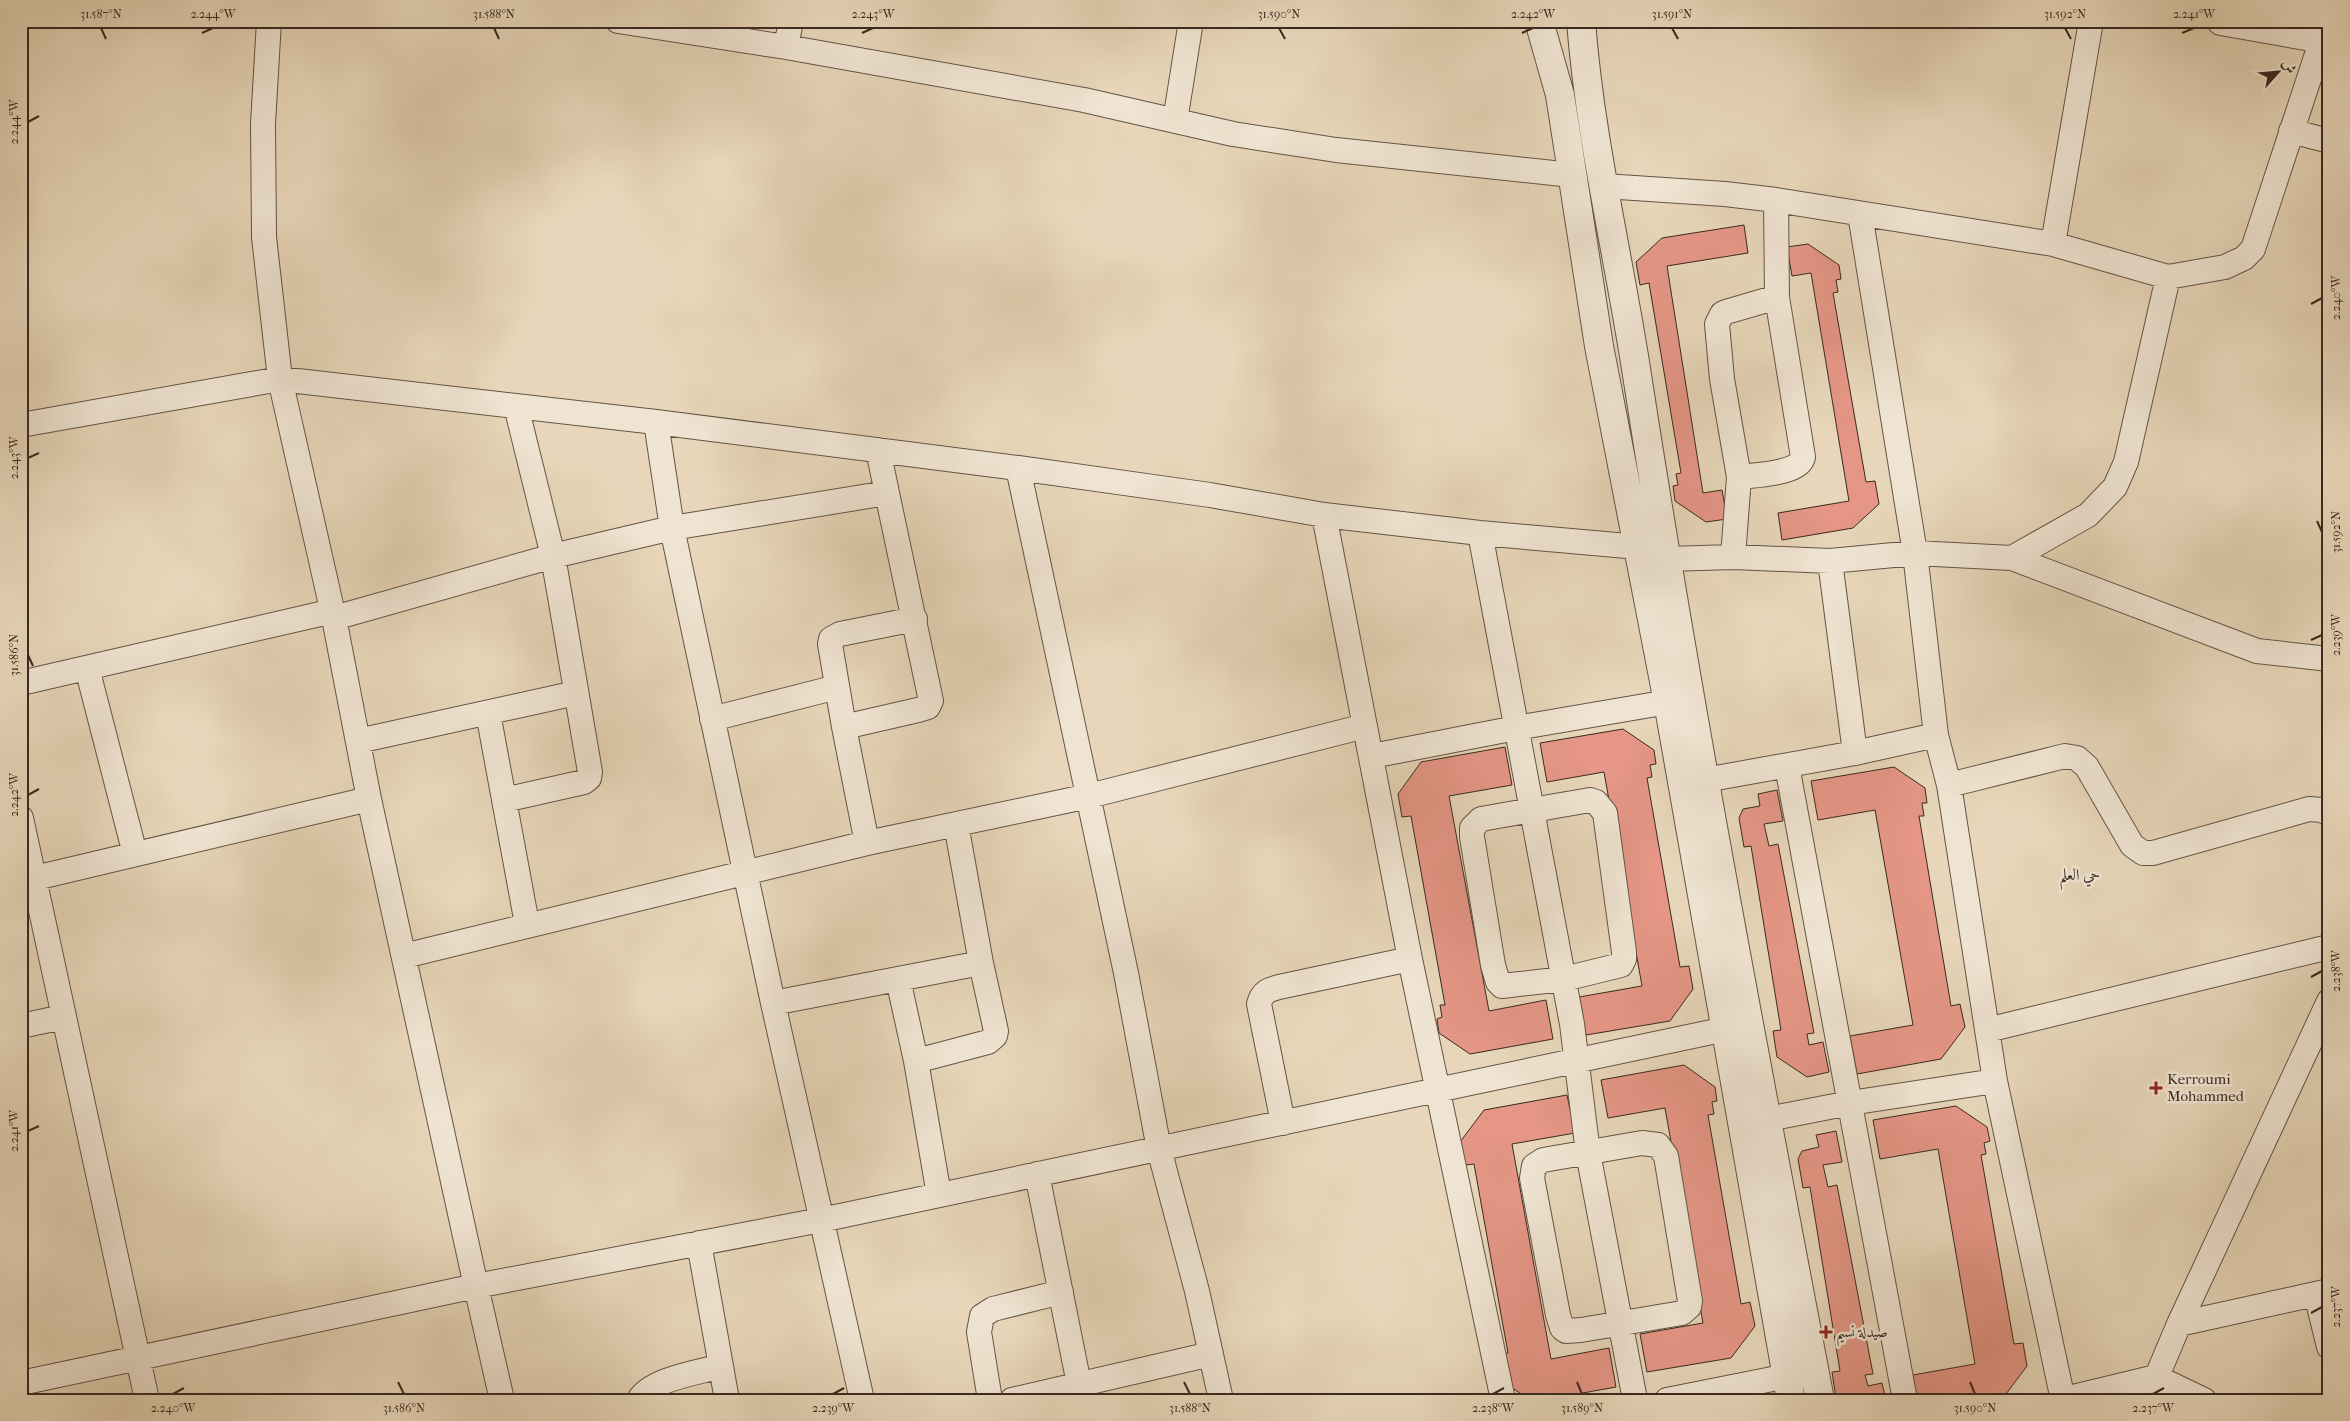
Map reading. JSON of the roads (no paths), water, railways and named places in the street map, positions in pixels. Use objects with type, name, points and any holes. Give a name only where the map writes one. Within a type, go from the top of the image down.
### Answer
[{"type":"street","points":[[269,21],[263,124],[264,237],[280,379],[334,614],[369,799],[502,1400]]},
{"type":"street","points":[[618,21],[786,47],[1084,100],[1232,134],[1336,150],[1572,175]]},
{"type":"street","points":[[786,47],[792,21]]},
{"type":"street","points":[[1174,121],[1191,21]]},
{"type":"street","points":[[1539,21],[1560,95],[1599,346],[1668,702],[1726,1029],[1745,1066],[1768,1119],[1817,1387],[1667,1400]]},
{"type":"street","points":[[1581,21],[1585,73],[1624,293],[1705,780],[1789,1388]]},
{"type":"street","points":[[2053,244],[2092,21]]},
{"type":"street","points":[[1604,186],[1725,194],[1776,200],[2053,244],[2168,277],[2225,267],[2244,258],[2253,249],[2290,131],[2325,40],[2221,21]]},
{"type":"street","points":[[2290,131],[2329,141]]},
{"type":"street","points":[[1739,477],[1794,469],[1802,462],[1777,298],[1776,200]]},
{"type":"street","points":[[1860,214],[1915,553],[1936,735],[1949,784],[1995,1080],[2062,1400],[2156,1377],[2204,1400]]},
{"type":"street","points":[[2012,558],[2088,515],[2115,487],[2126,462],[2168,277]]},
{"type":"street","points":[[1733,557],[1739,477],[1722,380],[1717,324],[1719,318],[1726,312],[1777,298]]},
{"type":"street","points":[[21,425],[280,379],[656,422],[1018,468],[1210,494],[1324,514],[1480,533],[1639,547]]},
{"type":"street","points":[[504,800],[584,782],[589,778],[590,772],[553,556],[516,406]]},
{"type":"street","points":[[656,422],[672,528],[712,719],[773,1003],[862,1400]]},
{"type":"street","points":[[844,727],[928,706],[931,696],[878,450]]},
{"type":"street","points":[[1018,468],[1126,973],[1159,1149],[1197,1291],[1221,1400]]},
{"type":"street","points":[[21,684],[334,614],[553,556],[672,528],[887,492]]},
{"type":"street","points":[[1324,514],[1410,959],[1503,1400]]},
{"type":"street","points":[[1480,533],[1564,979],[1577,1059],[1588,1153],[1635,1400]]},
{"type":"street","points":[[1667,559],[1733,557],[1830,561],[1915,553],[2012,558],[2257,651],[2329,659]]},
{"type":"street","points":[[1830,561],[1855,753]]},
{"type":"street","points":[[867,843],[830,644],[834,636],[914,619]]},
{"type":"street","points":[[87,668],[135,854]]},
{"type":"street","points":[[712,719],[837,687]]},
{"type":"street","points":[[358,741],[576,693]]},
{"type":"street","points":[[1372,756],[1516,728],[1668,702]]},
{"type":"street","points":[[488,713],[528,924]]},
{"type":"street","points":[[404,956],[528,924],[867,843],[1089,796],[1365,726]]},
{"type":"street","points":[[1705,780],[1855,753],[1936,735]]},
{"type":"street","points":[[1949,784],[2065,756],[2077,758],[2087,767],[2132,846],[2143,853],[2153,853],[2309,809],[2322,810],[2329,814]]},
{"type":"street","points":[[1787,766],[1905,1400]]},
{"type":"street","points":[[35,878],[369,799]]},
{"type":"street","points":[[1590,800],[1601,806],[1606,820],[1624,959],[1618,967],[1564,979],[1502,986],[1498,982],[1493,965],[1472,828],[1481,819],[1531,811],[1590,800]]},
{"type":"street","points":[[21,818],[147,1400]]},
{"type":"street","points":[[916,1062],[988,1042],[995,1036],[996,1031],[981,963],[956,824]]},
{"type":"street","points":[[1987,1030],[2329,948]]},
{"type":"street","points":[[1283,1122],[1259,1004],[1261,996],[1267,990],[1410,959]]},
{"type":"street","points":[[773,1003],[981,963]]},
{"type":"street","points":[[898,979],[916,1062],[939,1195]]},
{"type":"street","points":[[2147,1400],[2179,1324],[2329,1001]]},
{"type":"street","points":[[21,1026],[63,1017]]},
{"type":"street","points":[[21,1383],[138,1360],[476,1286],[821,1220],[1726,1029]]},
{"type":"street","points":[[1768,1119],[1995,1080]]},
{"type":"street","points":[[1642,1143],[1652,1143],[1663,1149],[1667,1161],[1690,1301],[1689,1307],[1682,1313],[1570,1331],[1562,1328],[1558,1316],[1532,1178],[1533,1171],[1534,1166],[1543,1160],[1588,1153],[1642,1143]]},
{"type":"street","points":[[1037,1174],[1079,1384]]},
{"type":"street","points":[[699,1243],[726,1400]]},
{"type":"street","points":[[990,1400],[979,1332],[982,1316],[993,1309],[1061,1292]]},
{"type":"street","points":[[2179,1324],[2323,1293],[2329,1347]]},
{"type":"street","points":[[1012,1400],[1211,1354]]},
{"type":"street","points":[[639,1400],[644,1391],[654,1385],[720,1366]]},
{"type":"place","name":"Kerroumi Mohammed","points":[[2156,1088]]},
{"type":"place","name":"صيدلة نسيم","points":[[1826,1332]]},
{"type":"district","name":"حي العلم","points":[[2080,874]]}]
